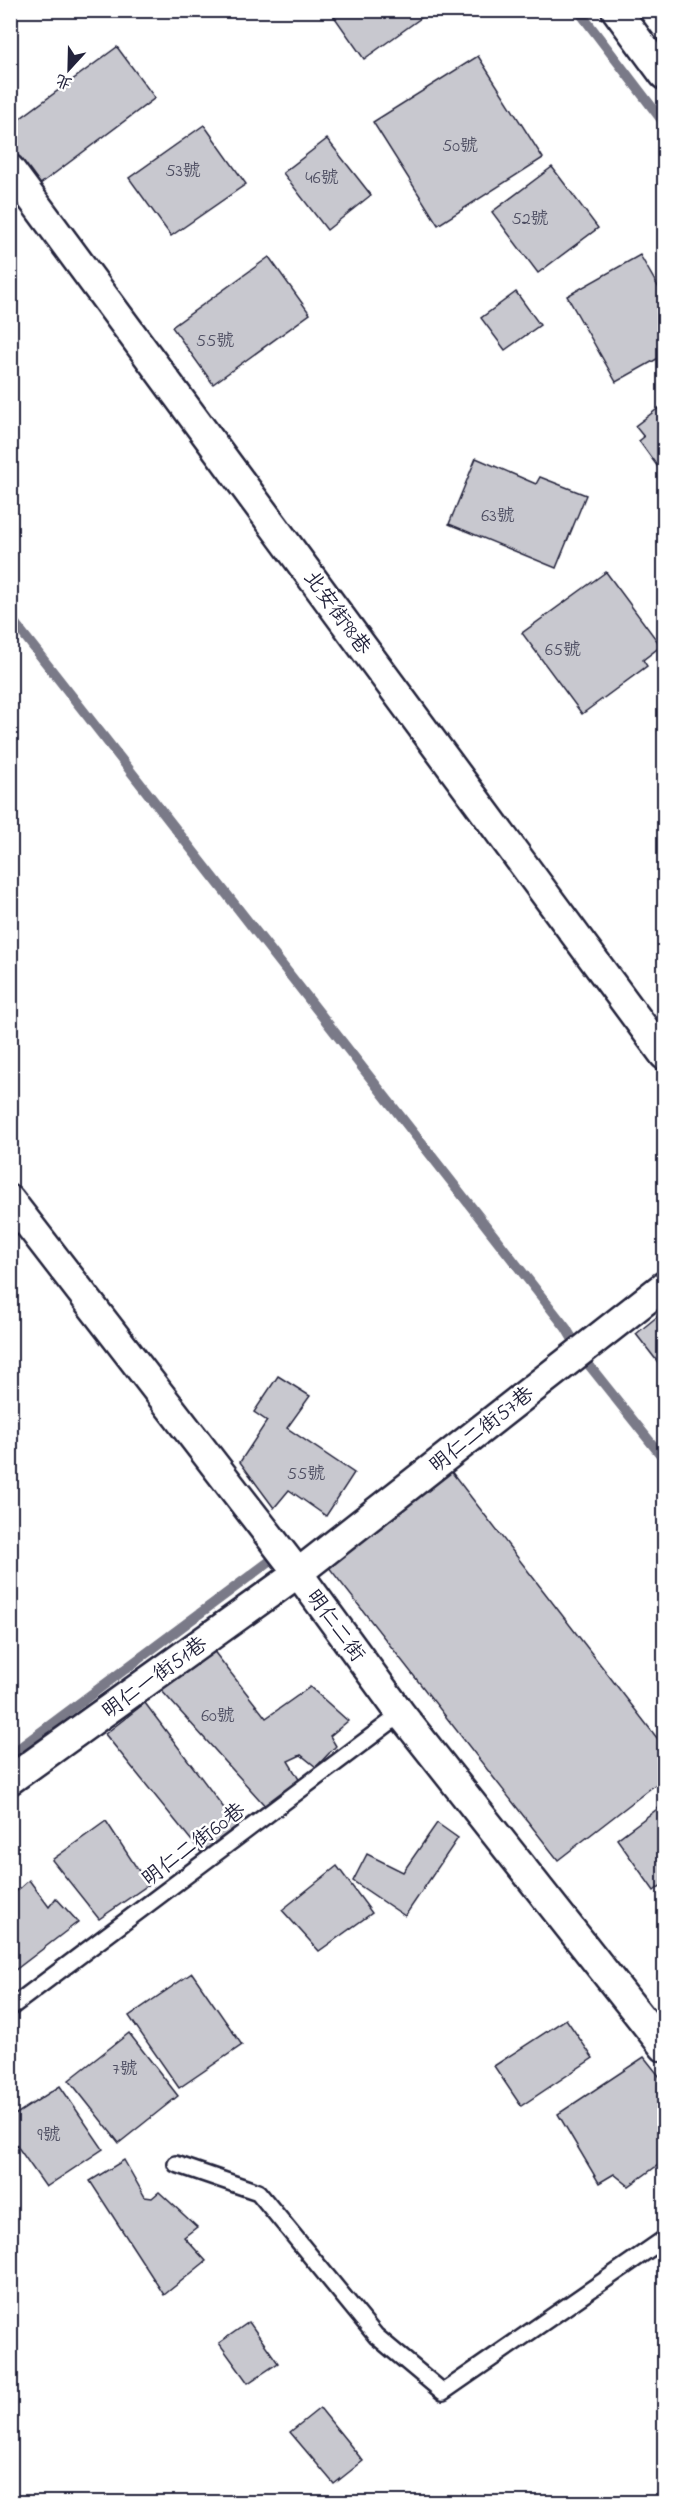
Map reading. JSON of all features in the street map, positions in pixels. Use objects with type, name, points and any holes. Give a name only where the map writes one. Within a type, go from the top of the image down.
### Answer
[{"type":"street","points":[[616,10],[664,75]]},
{"type":"street","name":"北安街98巷","points":[[10,169],[664,1055]]},
{"type":"street","name":"明仁二街","points":[[10,1200],[298,1573],[400,1714],[664,2047]]},
{"type":"street","name":"明仁二街57巷","points":[[298,1573],[664,1286]]},
{"type":"street","name":"明仁一街51巷","points":[[10,1780],[298,1573]]},
{"type":"lane","name":"明仁二街60巷","points":[[10,2008],[400,1714]]},
{"type":"lane","points":[[176,2164],[258,2192],[375,2336],[443,2391],[664,2239]]},
{"type":"building","points":[[339,10],[432,10],[364,59],[333,15]]},
{"type":"building","points":[[117,47],[155,98],[35,188],[10,155],[10,126]]},
{"type":"building","points":[[478,56],[543,158],[438,225],[373,122]]},
{"type":"building","points":[[204,125],[246,184],[171,236],[129,178]]},
{"type":"building","points":[[327,139],[371,195],[327,230],[283,173]]},
{"type":"building","points":[[552,167],[598,228],[538,273],[492,212]]},
{"type":"building","points":[[640,255],[664,297],[664,355],[616,382],[567,296]]},
{"type":"building","points":[[269,257],[310,314],[213,384],[172,327]]},
{"type":"building","points":[[516,292],[540,325],[505,350],[481,318]]},
{"type":"building","points":[[664,404],[663,474],[639,441],[644,437],[635,426]]},
{"type":"building","points":[[476,458],[536,484],[540,477],[586,495],[556,568],[449,524]]},
{"type":"building","points":[[606,572],[661,646],[643,660],[647,666],[582,714],[522,633]]},
{"type":"building","points":[[664,1311],[664,1370],[636,1334]]},
{"type":"building","points":[[278,1376],[310,1396],[287,1428],[354,1473],[326,1516],[289,1490],[274,1508],[240,1462],[267,1421],[254,1412]]},
{"type":"building","points":[[447,1466],[664,1747],[664,1778],[558,1860],[324,1561]]},
{"type":"building","points":[[209,1645],[266,1718],[310,1687],[348,1721],[330,1736],[336,1746],[316,1767],[301,1755],[288,1761],[300,1781],[268,1809],[161,1690]]},
{"type":"building","points":[[145,1703],[239,1828],[204,1856],[105,1734]]},
{"type":"building","points":[[664,1804],[664,1883],[654,1891],[617,1839]]},
{"type":"building","points":[[106,1821],[148,1885],[99,1919],[52,1860]]},
{"type":"building","points":[[437,1823],[458,1838],[405,1916],[353,1881],[367,1854],[403,1872]]},
{"type":"building","points":[[337,1866],[372,1913],[319,1951],[282,1910]]},
{"type":"building","points":[[29,1880],[49,1907],[56,1898],[78,1922],[10,1974],[10,1897]]},
{"type":"building","points":[[192,1973],[242,2045],[179,2088],[129,2016]]},
{"type":"building","points":[[566,2019],[593,2058],[521,2106],[494,2066]]},
{"type":"building","points":[[129,2033],[178,2096],[119,2143],[69,2080]]},
{"type":"building","points":[[644,2057],[664,2082],[664,2151],[658,2165],[629,2186],[614,2174],[599,2183],[558,2114]]},
{"type":"building","points":[[60,2086],[103,2149],[46,2187],[10,2136],[10,2118]]},
{"type":"building","points":[[124,2160],[145,2197],[152,2198],[159,2192],[197,2227],[184,2237],[206,2261],[164,2295],[90,2181]]},
{"type":"building","points":[[249,2322],[278,2363],[248,2383],[219,2343]]},
{"type":"building","points":[[320,2408],[363,2461],[334,2484],[290,2432]]},
{"type":"waterway","points":[[578,10],[664,123]]},
{"type":"waterway","points":[[10,617],[566,1328],[585,1360],[664,1459]]},
{"type":"waterway","points":[[10,1755],[282,1552]]}]
